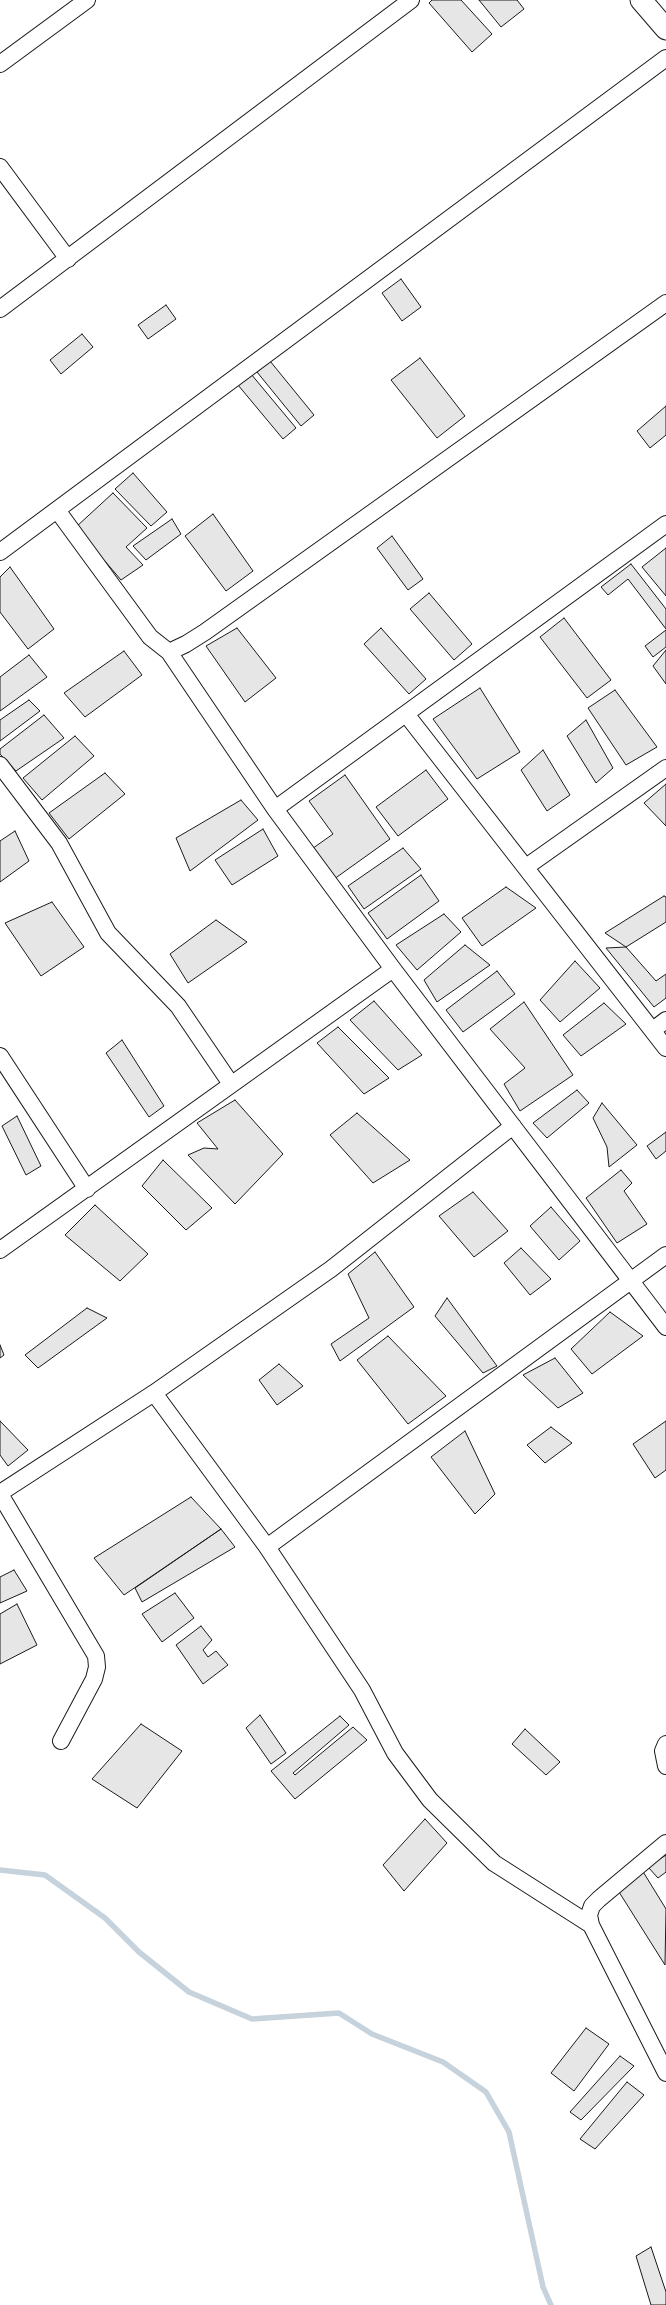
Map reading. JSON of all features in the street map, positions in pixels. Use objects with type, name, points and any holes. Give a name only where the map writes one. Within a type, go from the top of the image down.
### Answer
[{"type":"street","points":[[0,64],[87,0]]},
{"type":"street","points":[[0,309],[411,0]]},
{"type":"street","points":[[641,0],[666,29]]},
{"type":"street","points":[[0,552],[666,58]]},
{"type":"street","points":[[0,167],[68,258]]},
{"type":"street","points":[[169,652],[205,632],[666,303]]},
{"type":"street","points":[[57,510],[150,637],[169,652],[275,809],[393,969],[666,1327]]},
{"type":"street","points":[[275,809],[666,524]]},
{"type":"street","points":[[406,714],[666,1048]]},
{"type":"street","points":[[0,765],[59,843],[108,933],[178,1006],[231,1084]]},
{"type":"street","points":[[526,867],[666,768]]},
{"type":"street","points":[[0,1250],[393,969]]},
{"type":"street","points":[[653,1030],[666,1020]]},
{"type":"street","points":[[0,1056],[87,1189]]},
{"type":"street","points":[[61,1741],[94,1680],[97,1667],[96,1656],[0,1494],[154,1393],[331,1269],[513,1126]]},
{"type":"street","points":[[267,1547],[666,1255]]},
{"type":"street","points":[[154,1393],[267,1547],[362,1690],[395,1753],[430,1800],[494,1863],[591,1925]]},
{"type":"street","points":[[666,1744],[663,1750],[666,1766]]},
{"type":"street","points":[[666,1843],[592,1906],[588,1915],[591,1925],[666,2073]]},
{"type":"building","points":[[432,0],[461,0],[492,34],[472,52],[429,3]]},
{"type":"building","points":[[479,0],[517,0],[524,9],[501,27]]},
{"type":"building","points":[[401,279],[421,307],[402,321],[382,293]]},
{"type":"building","points":[[166,305],[176,319],[148,339],[138,325]]},
{"type":"building","points":[[82,334],[93,347],[61,374],[50,360]]},
{"type":"building","points":[[420,358],[465,416],[437,438],[391,380]]},
{"type":"building","points":[[270,361],[314,415],[301,426],[257,372]]},
{"type":"building","points":[[251,374],[296,428],[283,439],[238,385]]},
{"type":"building","points":[[666,406],[666,435],[650,448],[637,431]]},
{"type":"building","points":[[133,473],[167,512],[151,526],[115,489]]},
{"type":"building","points":[[113,493],[147,528],[126,547],[143,565],[121,580],[76,527]]},
{"type":"building","points":[[213,514],[253,571],[226,591],[185,536]]},
{"type":"building","points":[[172,519],[181,534],[146,560],[133,546]]},
{"type":"building","points":[[392,536],[423,579],[408,590],[377,548]]},
{"type":"building","points":[[666,548],[666,596],[642,567]]},
{"type":"building","points":[[631,564],[666,609],[666,629],[628,579],[608,595],[601,587]]},
{"type":"building","points":[[10,567],[54,629],[28,649],[0,612],[0,577]]},
{"type":"building","points":[[429,593],[472,644],[454,660],[410,609]]},
{"type":"building","points":[[564,618],[611,680],[587,698],[540,637]]},
{"type":"building","points":[[237,628],[276,678],[245,702],[206,646]]},
{"type":"building","points":[[381,628],[426,679],[409,694],[364,644]]},
{"type":"building","points":[[666,630],[666,647],[653,657],[645,646]]},
{"type":"building","points":[[666,650],[666,684],[653,666]]},
{"type":"building","points":[[124,651],[142,675],[85,717],[64,693]]},
{"type":"building","points":[[29,655],[47,677],[0,711],[0,677]]},
{"type":"building","points":[[480,688],[520,752],[477,779],[433,719]]},
{"type":"building","points":[[615,690],[657,747],[626,765],[588,708]]},
{"type":"building","points":[[29,700],[40,711],[0,741],[0,720]]},
{"type":"building","points":[[44,715],[64,738],[16,771],[0,754],[0,749]]},
{"type":"building","points":[[586,720],[613,768],[596,783],[567,736]]},
{"type":"building","points":[[75,736],[94,756],[42,800],[23,778]]},
{"type":"building","points":[[543,750],[570,795],[547,811],[521,770]]},
{"type":"building","points":[[426,770],[448,799],[398,836],[376,807]]},
{"type":"building","points":[[105,773],[125,794],[69,839],[49,813]]},
{"type":"building","points":[[345,775],[390,839],[330,882],[309,851],[333,834],[309,801]]},
{"type":"building","points":[[666,784],[666,826],[644,803]]},
{"type":"building","points":[[241,800],[258,820],[190,871],[176,838]]},
{"type":"building","points":[[263,829],[278,856],[232,885],[215,860]]},
{"type":"building","points":[[15,831],[29,861],[0,882],[0,841]]},
{"type":"building","points":[[403,848],[421,869],[364,909],[348,886]]},
{"type":"building","points":[[421,875],[439,901],[387,939],[368,913]]},
{"type":"building","points":[[506,887],[536,908],[482,946],[462,918]]},
{"type":"building","points":[[664,896],[666,897],[666,922],[626,947],[605,933]]},
{"type":"building","points":[[52,902],[84,947],[41,976],[5,923]]},
{"type":"building","points":[[444,914],[461,932],[417,970],[396,945]]},
{"type":"building","points":[[216,920],[247,942],[188,983],[170,954]]},
{"type":"building","points":[[465,945],[490,965],[437,1002],[424,980]]},
{"type":"building","points":[[626,947],[656,981],[666,974],[666,998],[654,1007],[606,948]]},
{"type":"building","points":[[575,961],[600,988],[560,1022],[540,1000]]},
{"type":"building","points":[[497,971],[515,994],[463,1032],[446,1010]]},
{"type":"building","points":[[374,1001],[422,1055],[398,1070],[350,1020]]},
{"type":"building","points":[[524,1002],[573,1075],[520,1111],[504,1084],[525,1068],[490,1029]]},
{"type":"building","points":[[604,1003],[626,1024],[581,1056],[563,1035]]},
{"type":"building","points":[[338,1027],[389,1078],[364,1094],[317,1043]]},
{"type":"building","points":[[122,1040],[164,1106],[149,1117],[106,1053]]},
{"type":"building","points":[[577,1090],[589,1103],[547,1138],[533,1123]]},
{"type":"building","points":[[235,1100],[283,1154],[235,1204],[188,1155],[204,1148],[218,1149],[197,1123]]},
{"type":"building","points":[[602,1103],[637,1145],[609,1167],[607,1147],[593,1118]]},
{"type":"building","points":[[357,1113],[410,1160],[373,1183],[330,1135]]},
{"type":"building","points":[[17,1116],[41,1166],[26,1175],[2,1126]]},
{"type":"building","points":[[666,1132],[666,1151],[656,1159],[647,1146]]},
{"type":"building","points":[[163,1160],[212,1208],[186,1230],[142,1186]]},
{"type":"building","points":[[621,1170],[632,1183],[624,1191],[647,1224],[617,1243],[586,1198]]},
{"type":"building","points":[[473,1192],[508,1231],[474,1257],[439,1216]]},
{"type":"building","points":[[95,1205],[148,1254],[120,1281],[65,1235]]},
{"type":"building","points":[[551,1207],[580,1241],[559,1260],[530,1226]]},
{"type":"building","points":[[521,1248],[551,1279],[530,1295],[504,1263]]},
{"type":"building","points":[[375,1252],[414,1307],[340,1361],[331,1344],[369,1318],[348,1274]]},
{"type":"building","points":[[447,1298],[497,1366],[483,1373],[435,1316]]},
{"type":"building","points":[[87,1308],[107,1318],[38,1368],[25,1355]]},
{"type":"building","points":[[610,1312],[643,1336],[592,1374],[571,1349]]},
{"type":"building","points":[[388,1336],[446,1396],[408,1424],[357,1360]]},
{"type":"building","points":[[0,1345],[4,1355],[0,1358]]},
{"type":"building","points":[[555,1358],[583,1393],[558,1408],[523,1375]]},
{"type":"building","points":[[279,1364],[303,1386],[277,1405],[259,1380]]},
{"type":"building","points":[[0,1421],[28,1450],[8,1466],[0,1455]]},
{"type":"building","points":[[666,1421],[666,1470],[655,1478],[633,1444]]},
{"type":"building","points":[[551,1427],[572,1443],[545,1463],[527,1445]]},
{"type":"building","points":[[465,1431],[495,1494],[475,1514],[431,1457]]},
{"type":"building","points":[[191,1497],[221,1529],[124,1595],[94,1558]]},
{"type":"building","points":[[221,1529],[235,1547],[142,1602],[135,1588]]},
{"type":"building","points":[[14,1570],[27,1591],[0,1603],[0,1577]]},
{"type":"building","points":[[175,1593],[194,1618],[162,1642],[142,1614]]},
{"type":"building","points":[[17,1604],[37,1645],[0,1664],[0,1614]]},
{"type":"building","points":[[201,1626],[212,1640],[203,1650],[208,1657],[216,1651],[228,1665],[203,1684],[176,1645]]},
{"type":"building","points":[[260,1715],[286,1753],[271,1764],[246,1728]]},
{"type":"building","points":[[340,1716],[349,1725],[293,1773],[295,1775],[353,1727],[367,1740],[295,1799],[271,1771]]},
{"type":"building","points":[[141,1724],[182,1751],[137,1808],[92,1779]]},
{"type":"building","points":[[525,1729],[560,1762],[546,1775],[512,1744]]},
{"type":"building","points":[[425,1819],[447,1843],[404,1891],[383,1865]]},
{"type":"building","points":[[666,1855],[666,1872],[658,1878],[648,1867]]},
{"type":"building","points":[[642,1870],[666,1909],[665,1965],[619,1892]]},
{"type":"building","points":[[586,2028],[609,2044],[574,2091],[551,2073]]},
{"type":"building","points":[[620,2056],[634,2066],[581,2120],[570,2112]]},
{"type":"building","points":[[627,2082],[644,2095],[595,2149],[580,2139]]},
{"type":"building","points":[[651,2247],[666,2292],[666,2305],[651,2305],[636,2256]]},
{"type":"waterway","points":[[0,1870],[45,1875],[105,1918],[139,1952],[189,1992],[252,2019],[339,2013],[372,2034],[443,2062],[486,2092],[509,2132],[543,2287],[551,2305]]}]
